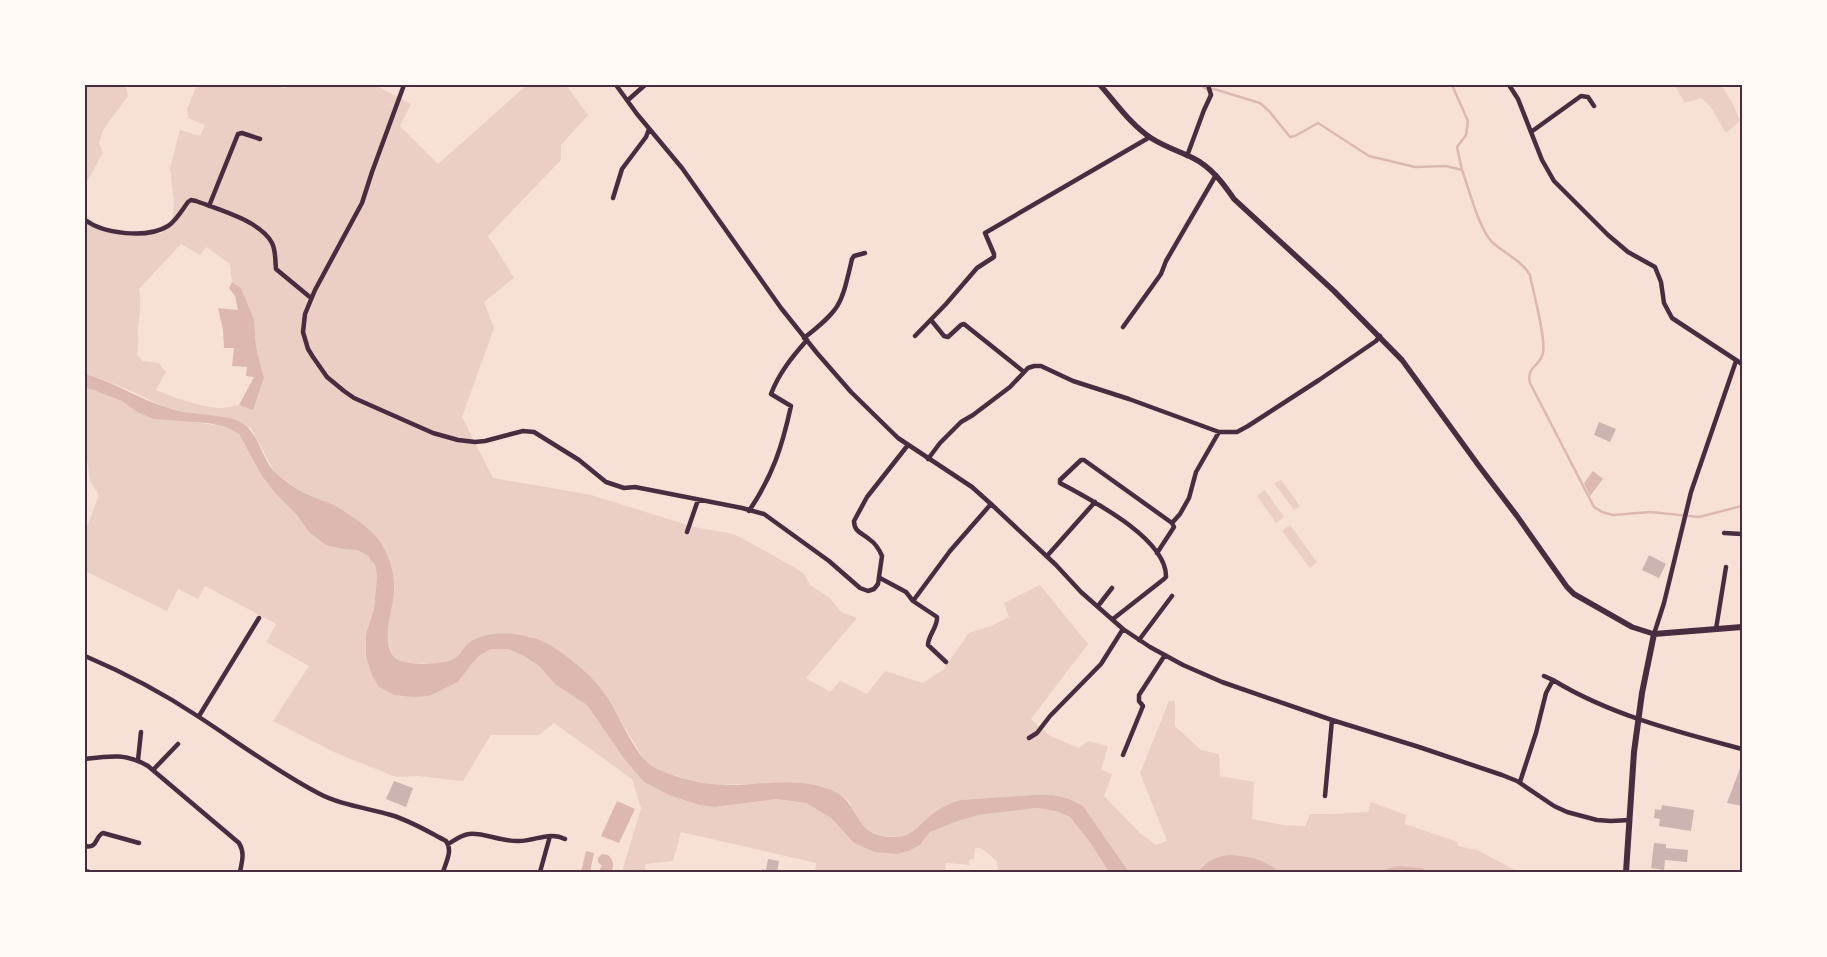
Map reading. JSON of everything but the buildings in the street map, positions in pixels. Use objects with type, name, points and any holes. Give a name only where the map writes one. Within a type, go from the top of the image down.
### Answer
[{"type":"main road","points":[[1626,872],[1634,752],[1643,687],[1654,634],[1742,627]]},
{"type":"street","points":[[404,85],[362,203],[311,298],[305,314],[303,332],[308,349],[330,381],[354,398],[433,433],[458,440],[485,441],[523,431],[534,432],[579,460],[606,482],[624,488],[635,487],[764,514],[836,567],[860,588],[872,590],[878,584],[880,578],[882,556],[871,540],[857,531],[854,521],[867,497],[908,445]]},
{"type":"street","points":[[616,85],[649,129],[682,168],[781,308],[805,339],[858,399],[898,438],[972,487],[1047,556],[1081,592],[1123,629],[1183,665],[1222,682],[1332,720],[1502,774],[1520,782],[1554,806],[1567,812],[1611,822],[1630,820]]},
{"type":"street","points":[[628,100],[645,85]]},
{"type":"street","points":[[1100,85],[1134,123],[1150,137],[1210,169],[1234,199],[1380,336],[1402,360],[1567,587],[1574,594],[1632,627],[1654,634],[1664,603],[1683,520],[1736,361]]},
{"type":"street","points":[[1509,85],[1518,99],[1542,160],[1554,181],[1608,235],[1628,252],[1655,267],[1661,282],[1664,303],[1672,318],[1742,364]]},
{"type":"street","points":[[1187,156],[1211,95],[1209,88]]},
{"type":"street","points":[[1531,132],[1581,96],[1588,97],[1594,106]]},
{"type":"street","points":[[613,198],[622,169],[646,137],[649,129]]},
{"type":"street","points":[[209,206],[238,134],[242,133],[260,139]]},
{"type":"street","points":[[915,336],[946,304],[976,268],[994,257],[985,233],[1150,137]]},
{"type":"street","points":[[1123,327],[1161,274],[1166,261],[1216,175]]},
{"type":"street","points":[[85,220],[94,226],[104,229],[141,234],[154,232],[169,226],[191,200],[209,206],[244,220],[265,232],[274,248],[276,269],[311,298]]},
{"type":"street","points":[[749,511],[762,492],[782,446],[791,406],[771,394],[781,373],[805,339],[828,319],[839,305],[845,292],[854,256],[865,253]]},
{"type":"street","points":[[931,320],[944,336],[948,337],[964,324],[1024,372]]},
{"type":"street","points":[[928,459],[940,443],[961,422],[1010,387],[1024,372],[1034,366],[1041,366],[1073,381],[1219,432],[1237,432],[1262,418],[1335,370],[1380,336]]},
{"type":"street","points":[[1172,523],[1180,514],[1189,498],[1196,472],[1219,432]]},
{"type":"street","points":[[1113,619],[1166,577],[1165,569],[1157,552],[1130,525],[1095,502],[1060,483],[1060,480],[1080,460],[1084,460],[1172,523],[1174,527],[1157,552]]},
{"type":"street","points":[[688,532],[698,500]]},
{"type":"street","points":[[1047,556],[1095,502]]},
{"type":"street","points":[[913,601],[950,551],[991,504]]},
{"type":"street","points":[[1724,533],[1742,534]]},
{"type":"street","points":[[1716,629],[1726,567]]},
{"type":"street","points":[[880,578],[906,592],[913,601],[938,618],[928,639],[928,645],[946,662]]},
{"type":"street","points":[[1098,606],[1112,588]]},
{"type":"street","points":[[1139,640],[1172,596]]},
{"type":"street","points":[[199,716],[259,618]]},
{"type":"street","points":[[1030,738],[1037,733],[1050,716],[1101,664],[1123,629]]},
{"type":"street","points":[[1122,755],[1143,706],[1139,701],[1139,695],[1165,655]]},
{"type":"street","points":[[85,656],[142,683],[199,716],[273,768],[321,795],[413,822],[446,841],[449,855],[443,872]]},
{"type":"street","points":[[1544,676],[1580,695],[1639,720],[1742,749]]},
{"type":"street","points":[[1520,782],[1536,733],[1546,693],[1553,680]]},
{"type":"street","points":[[1325,796],[1332,720]]},
{"type":"street","points":[[138,760],[141,732]]},
{"type":"street","points":[[153,770],[178,744]]},
{"type":"street","points":[[85,760],[110,756],[132,758],[153,770],[239,843],[243,849],[240,872]]},
{"type":"street","points":[[85,846],[91,847],[95,845],[99,835],[103,833],[138,844]]},
{"type":"street","points":[[448,844],[467,834],[474,833],[502,840],[518,841],[550,836],[565,839]]},
{"type":"street","points":[[540,872],[550,836]]},
{"type":"street","points":[[85,871],[89,872]]},
{"type":"shaded area","points":[[85,85],[126,85],[128,96],[103,130],[99,143],[103,153],[85,185]]},
{"type":"shaded area","points":[[197,85],[281,85],[284,89],[286,85],[375,85],[411,104],[400,126],[438,164],[527,85],[566,85],[588,115],[561,145],[561,160],[488,236],[514,278],[484,302],[494,328],[462,417],[493,478],[591,495],[694,527],[734,534],[794,567],[804,574],[810,585],[830,598],[841,612],[857,618],[806,678],[830,692],[840,681],[867,694],[885,671],[923,683],[943,670],[969,633],[991,626],[1009,617],[1004,603],[1040,585],[1088,644],[1031,719],[1050,736],[1079,748],[1088,741],[1108,746],[1101,770],[1112,774],[1104,796],[1140,833],[1156,845],[1167,841],[1140,773],[1169,701],[1175,701],[1175,726],[1201,750],[1219,754],[1220,776],[1254,782],[1252,819],[1283,825],[1305,826],[1310,814],[1368,812],[1371,802],[1406,815],[1405,824],[1458,842],[1458,846],[1477,850],[1519,872],[1431,872],[1422,868],[1398,866],[1376,872],[1279,872],[1204,864],[1197,872],[1129,872],[1083,806],[1034,795],[960,800],[907,836],[882,836],[865,830],[849,801],[834,791],[740,784],[713,785],[660,771],[645,761],[609,699],[597,684],[575,664],[549,645],[530,636],[470,642],[454,659],[435,664],[404,663],[393,657],[388,642],[388,632],[394,588],[338,508],[302,492],[275,473],[251,428],[166,408],[129,390],[85,374],[85,213],[102,231],[140,235],[161,233],[172,226],[174,203],[170,168],[180,130],[200,136],[205,125],[188,118],[187,109]],"holes":[[[181,244],[200,255],[206,247],[230,264],[232,282],[241,288],[254,319],[256,347],[264,378],[253,410],[240,405],[224,408],[203,405],[179,399],[156,390],[166,372],[159,363],[143,361],[137,355],[139,289]]]},
{"type":"shaded area","points":[[1674,85],[1721,85],[1732,102],[1740,121],[1726,133],[1710,106],[1701,98],[1685,103]]},
{"type":"shaded area","points":[[232,282],[241,288],[254,319],[256,347],[264,378],[253,410],[239,405],[254,377],[246,376],[247,367],[232,366],[234,348],[224,348],[223,330],[218,308],[238,310],[235,296],[229,288]]},
{"type":"shaded area","points":[[85,374],[171,409],[229,418],[242,423],[255,436],[267,461],[278,475],[302,492],[339,508],[369,529],[385,550],[393,572],[394,589],[388,642],[394,657],[399,660],[414,664],[442,662],[455,658],[470,642],[488,635],[509,634],[530,637],[556,649],[574,662],[599,686],[642,757],[650,765],[666,773],[711,784],[742,785],[787,782],[816,785],[841,796],[858,819],[871,832],[882,836],[897,837],[908,834],[946,805],[960,800],[1053,795],[1069,799],[1083,806],[1129,872],[1109,872],[1089,841],[1070,817],[1056,811],[1037,808],[978,815],[930,832],[920,845],[909,851],[897,854],[875,852],[854,843],[831,818],[806,803],[777,799],[715,807],[699,805],[669,795],[644,782],[625,760],[587,705],[556,685],[539,666],[524,656],[508,649],[491,649],[480,655],[458,682],[429,696],[395,695],[379,687],[372,675],[366,656],[366,634],[374,609],[377,577],[375,565],[367,555],[357,550],[326,545],[309,532],[296,514],[275,493],[262,476],[239,434],[226,427],[208,423],[154,419],[137,412],[122,401],[85,388]]},
{"type":"shaded area","points":[[85,388],[122,401],[137,412],[226,427],[239,434],[262,476],[275,493],[296,514],[309,532],[343,549],[357,550],[367,555],[375,565],[377,577],[374,609],[366,634],[366,656],[458,682],[480,655],[491,649],[508,649],[524,656],[539,666],[556,685],[587,705],[625,760],[644,782],[669,795],[699,805],[715,807],[777,799],[806,803],[831,818],[854,843],[897,854],[909,851],[920,845],[930,832],[978,815],[1037,808],[1056,811],[1070,817],[1089,841],[1109,872],[998,872],[997,861],[981,848],[975,848],[974,859],[969,860],[970,865],[946,863],[945,872],[815,872],[816,863],[681,832],[673,861],[646,864],[644,872],[622,872],[641,808],[632,779],[554,723],[539,735],[491,735],[463,781],[418,776],[396,777],[336,753],[273,721],[309,666],[266,642],[276,624],[205,586],[198,599],[178,589],[167,611],[85,571],[85,532],[99,495],[90,481],[85,446]]},
{"type":"shaded area","points":[[1593,471],[1603,479],[1590,496],[1584,483]]},
{"type":"shaded area","points":[[1281,480],[1300,506],[1294,510],[1274,483]]},
{"type":"shaded area","points":[[1265,490],[1284,517],[1276,523],[1257,496]]},
{"type":"shaded area","points":[[1290,525],[1317,562],[1310,568],[1282,531]]},
{"type":"shaded area","points":[[617,801],[635,809],[619,843],[601,836]]},
{"type":"shaded area","points":[[586,851],[594,853],[590,872],[581,872]]},
{"type":"shaded area","points":[[602,854],[608,855],[612,861],[613,867],[611,872],[598,872],[602,866],[598,862],[598,858]]},
{"type":"shaded area","points":[[1229,855],[1256,859],[1268,864],[1279,872],[1197,872],[1212,860]]},
{"type":"shaded area","points":[[1398,866],[1422,868],[1430,872],[1376,872]]},
{"type":"waterway","points":[[1201,85],[1206,89],[1214,89],[1260,103],[1290,137],[1318,123],[1369,156],[1415,167],[1446,166],[1462,170],[1487,236],[1522,265],[1530,275],[1541,326],[1543,346],[1541,358],[1530,373],[1530,383],[1594,507],[1602,512],[1613,515],[1650,512],[1699,517],[1742,506]]},
{"type":"waterway","points":[[1452,85],[1468,121],[1466,135],[1457,147],[1462,170]]}]
